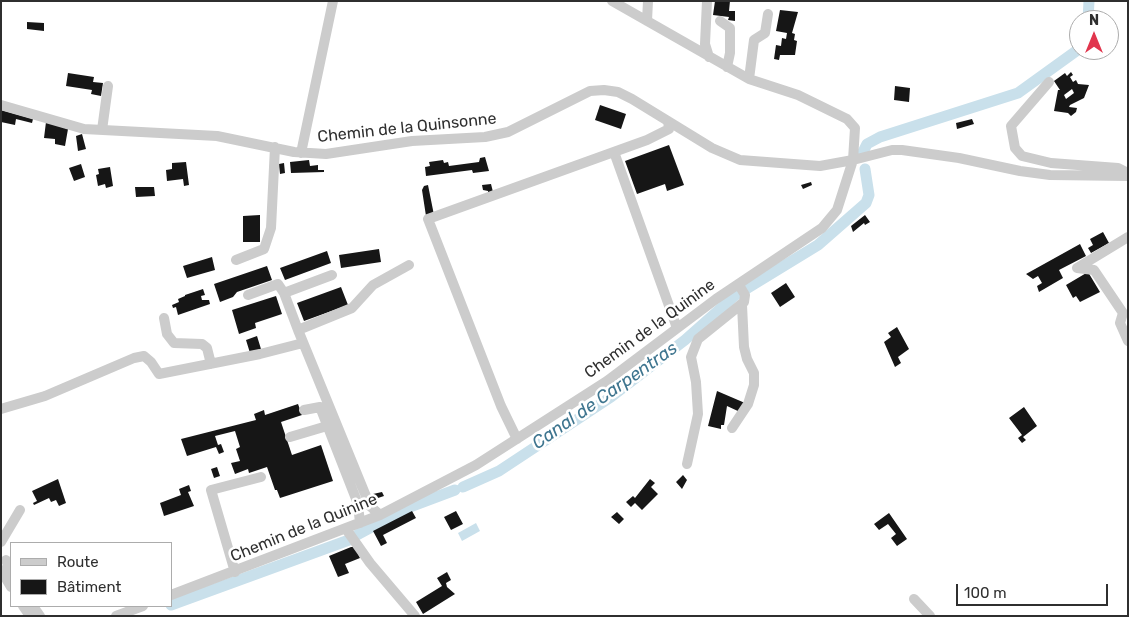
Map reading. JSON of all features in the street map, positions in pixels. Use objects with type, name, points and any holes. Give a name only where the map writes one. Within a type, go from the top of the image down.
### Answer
[{"type":"street","points":[[301,153],[333,1]]},
{"type":"street","name":"Chemin de la Quinine","points":[[172,595],[380,515],[476,465],[607,381],[677,328],[822,228],[836,210],[853,160],[855,128],[847,119],[798,95],[749,79],[612,1]]},
{"type":"street","points":[[635,1],[635,14]]},
{"type":"street","points":[[647,21],[648,1]]},
{"type":"street","points":[[708,1],[705,44],[709,57]]},
{"type":"street","points":[[749,79],[754,40],[765,33],[768,14]]},
{"type":"street","points":[[720,21],[730,28],[730,53],[727,67]]},
{"type":"street","points":[[1049,82],[1011,126],[1015,148],[1022,156],[1050,163],[1118,168],[1128,175]]},
{"type":"street","points":[[102,130],[108,86]]},
{"type":"street","name":"Chemin de la Quinsonne","points":[[1,105],[84,129],[217,136],[301,153],[326,154],[412,141],[485,137],[500,134],[508,132],[590,91],[604,90],[618,92],[632,99],[712,148],[740,160],[820,166],[853,160]]},
{"type":"street","points":[[517,439],[501,406],[428,219],[614,152],[669,129],[668,121]]},
{"type":"street","points":[[236,260],[264,249],[271,228],[275,147]]},
{"type":"street","points":[[853,160],[892,150],[902,150],[959,158],[1040,174],[1085,177],[1128,175]]},
{"type":"street","points":[[614,152],[677,328]]},
{"type":"street","points":[[1128,237],[1077,268],[1094,270],[1123,313],[1120,323],[1128,341]]},
{"type":"street","points":[[298,330],[352,308],[373,285],[409,265]]},
{"type":"street","points":[[284,293],[332,275]]},
{"type":"street","points":[[248,295],[278,284],[284,293],[370,506],[380,515]]},
{"type":"street","points":[[687,464],[698,414],[692,357],[698,339],[742,305],[746,299],[739,285]]},
{"type":"street","points":[[732,428],[748,404],[754,385],[754,373],[746,359],[744,347],[742,305]]},
{"type":"street","points":[[164,318],[167,334],[174,343],[202,344],[208,348],[212,364]]},
{"type":"street","points":[[1,409],[45,396],[134,358],[144,356],[151,362],[159,374],[303,343]]},
{"type":"street","points":[[304,410],[320,407],[358,504],[360,523]]},
{"type":"street","points":[[290,436],[327,426]]},
{"type":"street","points":[[235,572],[212,490],[261,477]]},
{"type":"street","points":[[1,542],[20,510]]},
{"type":"street","points":[[346,529],[370,562],[415,616]]},
{"type":"street","points":[[4,565],[10,583]]},
{"type":"street","points":[[914,599],[930,616]]},
{"type":"street","points":[[116,616],[140,607]]},
{"type":"water","points":[[476,523],[480,531],[462,541],[458,533]]},
{"type":"building","points":[[715,1],[730,1],[729,11],[735,11],[735,21],[728,20],[729,17],[713,15]]},
{"type":"building","points":[[780,10],[798,12],[792,33],[795,34],[794,40],[797,41],[795,55],[780,55],[779,60],[774,59],[776,45],[781,46],[782,38],[786,39],[787,33],[776,31]]},
{"type":"building","points":[[27,22],[44,23],[44,31],[27,29]]},
{"type":"building","points":[[1071,72],[1073,75],[1070,77],[1073,82],[1076,80],[1078,84],[1089,85],[1084,98],[1070,105],[1069,107],[1077,108],[1076,112],[1071,116],[1068,113],[1054,111],[1058,90],[1060,90],[1054,81],[1065,73],[1067,76]],"holes":[[[1072,89],[1074,93],[1066,99],[1064,95]]]},
{"type":"building","points":[[68,73],[94,77],[93,82],[103,83],[101,96],[91,94],[92,90],[66,86]]},
{"type":"building","points":[[895,86],[910,88],[909,102],[894,100]]},
{"type":"building","points":[[600,105],[626,114],[621,129],[595,120]]},
{"type":"building","points":[[1,110],[33,119],[32,123],[16,119],[15,125],[1,122]]},
{"type":"building","points":[[972,119],[974,124],[957,129],[956,123]]},
{"type":"building","points":[[46,122],[68,129],[65,146],[55,144],[55,139],[44,138]]},
{"type":"building","points":[[82,134],[86,149],[78,151],[76,136]]},
{"type":"building","points":[[669,145],[684,185],[667,191],[665,184],[637,194],[625,161]]},
{"type":"building","points":[[485,157],[489,171],[473,173],[472,170],[426,176],[425,167],[430,166],[429,162],[443,160],[444,163],[448,162],[449,166],[479,162],[480,158]]},
{"type":"building","points":[[309,160],[310,166],[318,165],[318,170],[324,170],[324,172],[291,173],[290,162]]},
{"type":"building","points":[[186,162],[189,185],[184,186],[183,179],[167,181],[166,170],[172,169],[172,163]]},
{"type":"building","points":[[284,163],[285,173],[280,174],[279,164]]},
{"type":"building","points":[[81,164],[85,177],[74,181],[69,168]]},
{"type":"building","points":[[110,167],[113,186],[106,188],[105,184],[98,186],[96,175],[99,174],[98,169]]},
{"type":"building","points":[[811,182],[812,185],[803,189],[801,185]]},
{"type":"building","points":[[491,184],[493,192],[488,194],[488,191],[483,190],[482,185]]},
{"type":"building","points":[[428,185],[434,215],[426,216],[422,190],[424,186]]},
{"type":"building","points":[[135,187],[154,187],[155,196],[136,197]]},
{"type":"building","points":[[260,215],[260,242],[243,242],[243,216]]},
{"type":"building","points":[[865,215],[870,222],[865,225],[864,223],[853,232],[851,226]]},
{"type":"building","points":[[1103,232],[1109,243],[1091,253],[1088,248],[1093,245],[1090,239]]},
{"type":"building","points":[[1080,244],[1086,256],[1059,270],[1063,278],[1039,292],[1037,286],[1042,283],[1038,276],[1033,279],[1026,274]]},
{"type":"building","points":[[379,249],[381,262],[341,268],[339,255]]},
{"type":"building","points":[[327,251],[331,263],[285,280],[280,268]]},
{"type":"building","points":[[212,257],[215,270],[187,278],[183,266]]},
{"type":"building","points":[[267,266],[272,280],[237,292],[233,297],[220,302],[214,284]]},
{"type":"building","points":[[1088,272],[1100,292],[1080,302],[1076,296],[1073,298],[1066,285]]},
{"type":"building","points":[[786,283],[795,297],[780,307],[771,293]]},
{"type":"building","points":[[341,287],[348,305],[304,321],[297,303]]},
{"type":"building","points":[[203,289],[205,295],[201,296],[202,300],[209,300],[210,304],[178,315],[176,307],[173,308],[172,305],[179,302],[178,299],[185,295]]},
{"type":"building","points":[[276,296],[282,314],[255,323],[256,328],[239,334],[232,310]]},
{"type":"building","points":[[897,327],[909,349],[898,357],[901,363],[895,367],[884,342],[891,337],[888,333]]},
{"type":"building","points":[[257,336],[261,349],[250,353],[246,340]]},
{"type":"building","points":[[717,391],[745,403],[740,412],[727,406],[724,425],[721,425],[721,429],[708,426]]},
{"type":"building","points":[[298,404],[302,415],[281,422],[292,455],[321,445],[333,481],[280,498],[277,490],[275,490],[267,467],[249,473],[248,469],[235,474],[231,463],[240,461],[236,449],[240,447],[235,431],[215,436],[218,445],[221,444],[224,452],[219,454],[216,447],[187,456],[181,439],[256,420],[254,414],[264,410],[265,415]]},
{"type":"building","points":[[1024,407],[1037,426],[1023,437],[1026,440],[1022,443],[1018,438],[1022,435],[1009,418]]},
{"type":"building","points":[[217,467],[220,476],[214,478],[211,469]]},
{"type":"building","points":[[683,475],[687,480],[682,489],[676,482]]},
{"type":"building","points":[[58,479],[66,503],[59,506],[56,500],[51,502],[49,498],[34,505],[33,503],[37,501],[32,491]]},
{"type":"building","points":[[650,479],[655,483],[651,487],[658,494],[642,510],[635,503],[631,507],[626,502],[633,496],[635,498]]},
{"type":"building","points":[[189,485],[191,491],[188,492],[194,506],[164,516],[160,503],[181,495],[179,489]]},
{"type":"building","points":[[382,492],[384,496],[375,499],[373,494]]},
{"type":"building","points":[[412,511],[416,518],[383,535],[387,543],[381,546],[373,531]]},
{"type":"building","points":[[456,511],[463,524],[451,530],[444,517]]},
{"type":"building","points":[[617,512],[624,519],[619,524],[611,517]]},
{"type":"building","points":[[889,513],[907,539],[897,546],[891,538],[896,534],[888,524],[879,530],[874,524]]},
{"type":"building","points":[[355,547],[360,558],[345,564],[349,573],[338,577],[329,556]]},
{"type":"building","points":[[447,572],[451,580],[446,583],[447,587],[455,594],[423,614],[416,602],[442,586],[437,578]]},
{"type":"waterway","name":"Canal de Carpentras","points":[[1089,1],[1089,10]]},
{"type":"waterway","name":"Canal de Carpentras","points":[[862,154],[867,144],[880,137],[1018,93],[1069,56]]},
{"type":"waterway","name":"Canal de Carpentras","points":[[746,289],[818,245],[866,203],[869,195],[865,169]]},
{"type":"waterway","name":"Canal de Carpentras","points":[[463,487],[499,471],[611,397],[685,340],[738,293]]},
{"type":"waterway","name":"Canal de Carpentras","points":[[357,535],[407,508],[455,490]]},
{"type":"waterway","name":"Canal de Carpentras","points":[[172,605],[349,540]]}]
